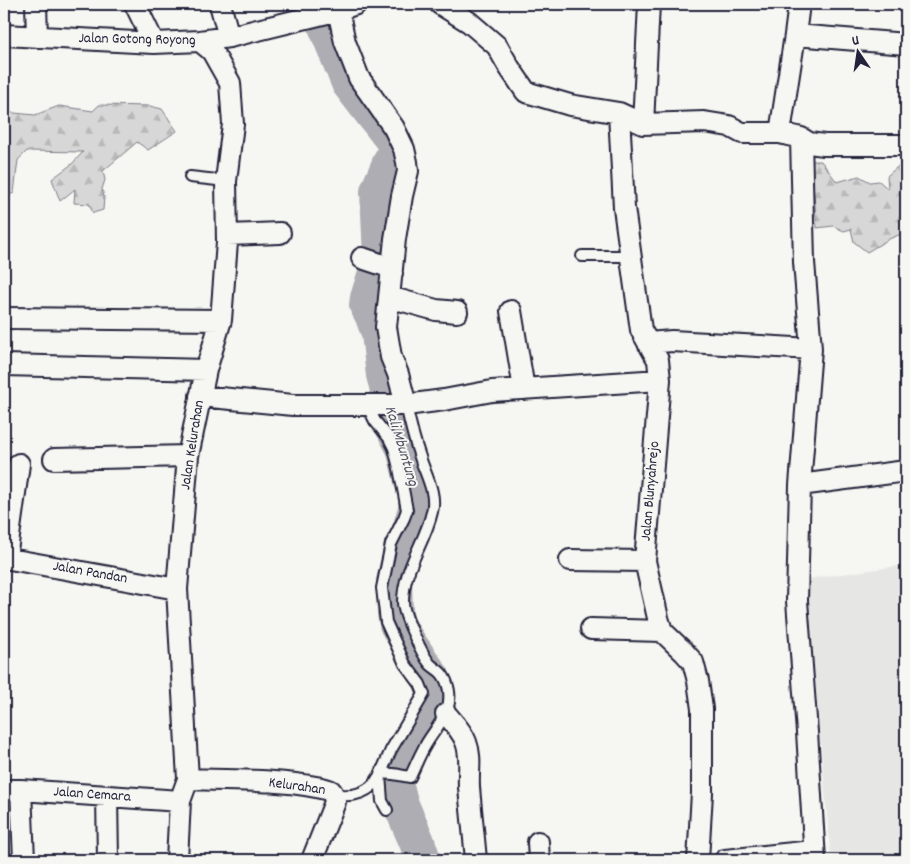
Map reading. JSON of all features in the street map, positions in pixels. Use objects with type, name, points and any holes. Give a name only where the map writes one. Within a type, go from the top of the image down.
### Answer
[{"type":"street","points":[[36,4],[38,37]]},
{"type":"street","points":[[135,4],[154,43]]},
{"type":"street","points":[[220,4],[230,84]]},
{"type":"street","points":[[440,4],[469,22],[497,46],[526,92],[570,105],[618,113],[643,124],[704,122],[729,126],[742,133],[780,133],[801,138],[809,143],[824,145],[906,145]]},
{"type":"street","points":[[643,124],[649,4]]},
{"type":"street","points":[[780,133],[796,35],[799,4]]},
{"type":"street","points":[[343,8],[346,42],[359,78],[394,128],[404,149],[407,162],[408,171],[395,238],[378,265],[389,297],[386,327],[391,357],[398,374],[406,405]]},
{"type":"street","name":"Jalan Gotong Royong","points":[[4,35],[154,43],[200,41],[225,38],[302,20],[343,8]]},
{"type":"street","points":[[796,35],[906,44]]},
{"type":"street","name":"Jalan Kelurahan","points":[[177,860],[180,801],[188,780],[177,589],[188,456],[206,370],[221,320],[227,235],[226,181],[232,124],[230,84],[212,51],[200,41]]},
{"type":"street","name":"Jalan Blunyahrejo","points":[[618,113],[624,208],[641,330],[658,360],[660,380],[645,561],[662,631]]},
{"type":"street","points":[[725,860],[814,855],[797,601],[800,486],[811,349],[804,262],[801,138]]},
{"type":"street","points":[[227,235],[280,232]]},
{"type":"street","points":[[389,297],[436,310],[457,312]]},
{"type":"street","points":[[511,311],[524,389]]},
{"type":"street","points":[[4,318],[221,320]]},
{"type":"street","points":[[648,343],[672,341],[811,349]]},
{"type":"street","points":[[4,364],[206,370]]},
{"type":"street","points":[[200,396],[293,404],[406,405],[492,391],[660,380]]},
{"type":"street","points":[[54,459],[188,456]]},
{"type":"street","points":[[5,558],[19,464]]},
{"type":"street","points":[[800,486],[906,471]]},
{"type":"street","name":"Jalan Pandan","points":[[5,558],[177,589]]},
{"type":"street","points":[[570,560],[645,561]]},
{"type":"street","points":[[591,629],[662,631],[693,662],[702,709],[702,793],[698,860]]},
{"type":"street","points":[[446,714],[466,739],[468,748],[470,760],[469,785],[476,860]]},
{"type":"street","name":"Kelurahan","points":[[188,780],[302,784],[329,790],[334,794],[335,802],[312,860]]},
{"type":"street","points":[[12,790],[24,860]]},
{"type":"street","name":"Jalan Cemara","points":[[12,790],[180,801]]},
{"type":"street","points":[[107,796],[108,860]]},
{"type":"lane","points":[[190,177],[226,181]]},
{"type":"lane","points":[[582,256],[630,256]]},
{"type":"lane","points":[[334,794],[345,797],[356,795],[375,783],[382,774],[391,750],[424,694],[420,684],[405,664],[386,622],[382,588],[391,544],[407,510],[394,448],[389,438],[375,422],[369,405]]},
{"type":"lane","points":[[382,774],[410,777],[425,746],[446,714],[450,694],[446,680],[431,665],[422,652],[404,608],[405,581],[433,510],[431,489],[410,424],[406,405]]},
{"type":"lane","points":[[382,774],[382,801],[387,810]]},
{"type":"shaded area","points":[[906,565],[906,860],[831,860],[806,579]]},
{"type":"green space","points":[[99,105],[150,106],[162,109],[177,131],[148,150],[137,142],[103,171],[105,180],[102,189],[104,197],[103,210],[93,213],[89,204],[74,203],[75,189],[60,201],[52,179],[72,164],[83,152],[27,151],[18,160],[14,193],[4,197],[4,112],[35,115],[59,106],[93,111]]},
{"type":"green space","points":[[811,161],[821,161],[837,182],[859,176],[870,182],[879,181],[888,189],[887,176],[904,161],[906,162],[906,232],[889,239],[867,252],[854,242],[851,229],[844,231],[833,226],[817,228]]},
{"type":"waterway","name":"Kali Mbuntung","points":[[317,4],[349,83],[393,140],[396,149],[378,191],[381,257],[367,305],[379,333],[384,375],[388,389],[386,403],[393,427],[404,448],[416,497],[416,509],[394,581],[395,613],[397,624],[405,638],[432,677],[434,701],[429,714],[397,763],[395,784],[401,805],[423,860]]}]
